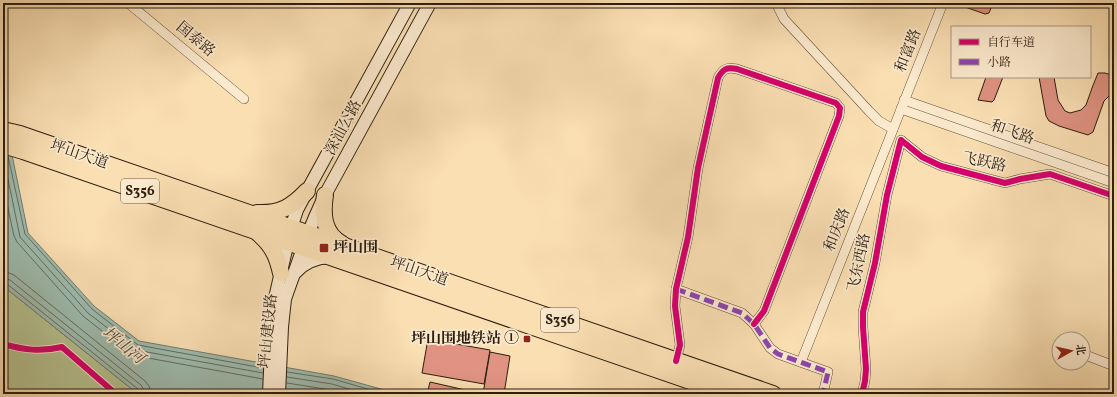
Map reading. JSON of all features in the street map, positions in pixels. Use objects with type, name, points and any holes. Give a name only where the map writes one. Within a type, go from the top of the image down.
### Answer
[{"type":"highway","name":"坪山大道","points":[[3,130],[20,134],[246,212],[289,235],[306,241],[346,247],[773,394]]},
{"type":"highway","name":"坪山大道","points":[[3,145],[257,232],[289,235]]},
{"type":"highway","points":[[246,212],[267,214],[278,211],[288,207],[307,191]]},
{"type":"highway","points":[[325,195],[323,208],[327,229],[335,239],[346,247]]},
{"type":"highway","points":[[257,232],[274,250],[278,261],[288,273]]},
{"type":"highway","name":"坪山大道","points":[[306,241],[330,256],[365,269],[728,394]]},
{"type":"main road","name":"深汕公路","points":[[288,273],[289,235],[297,210],[410,3]]},
{"type":"main road","name":"深汕公路","points":[[288,273],[306,241],[325,195],[430,3]]},
{"type":"main road","points":[[288,273],[309,261],[330,256]]},
{"type":"main road","name":"坪山建设路","points":[[280,394],[272,326],[275,298],[288,273]]},
{"type":"main road","name":"坪山建设路","points":[[269,394],[276,360]]},
{"type":"street","name":"国泰路","points":[[128,3],[244,99]]},
{"type":"street","points":[[776,3],[784,19],[869,111],[879,121],[893,129]]},
{"type":"street","name":"和富路","points":[[901,109],[943,3]]},
{"type":"street","points":[[676,361],[680,345],[675,306],[676,289],[688,237],[698,168],[718,78],[722,71],[730,68],[737,69],[836,103],[840,108],[839,116],[764,311],[754,324]]},
{"type":"street","name":"和飞路","points":[[904,100],[1114,173]]},
{"type":"street","name":"和庆路","points":[[801,362],[901,109]]},
{"type":"street","name":"和飞路","points":[[901,109],[1114,183]]},
{"type":"street","name":"飞跃路","points":[[901,140],[922,157],[941,166],[991,180],[1005,183],[1050,174],[1114,196]]},
{"type":"street","name":"飞东西路","points":[[862,394],[866,369],[862,327],[863,312],[875,263],[887,195],[901,140]]},
{"type":"street","points":[[676,289],[742,313],[754,324],[770,348],[778,354],[828,372],[823,394]]},
{"type":"street","points":[[1091,357],[1114,366]]},
{"type":"green space","points":[[3,286],[138,394],[3,394]]},
{"type":"water","name":"坪山河","points":[[3,111],[28,233],[94,306],[139,341],[334,376],[399,394],[138,394],[3,286]]},
{"type":"building","points":[[966,3],[993,3],[989,13],[985,14],[965,7]]},
{"type":"building","points":[[1098,73],[1105,73],[1114,76],[1114,94],[1109,96],[1104,101],[1093,132],[1088,135],[1059,126],[1049,121],[1046,116],[1039,78],[1054,78],[1058,100],[1065,111],[1070,113],[1081,110],[1086,105]]},
{"type":"building","points":[[986,78],[1003,78],[992,102],[978,100]]},
{"type":"building","points":[[428,339],[490,350],[484,384],[422,373]]},
{"type":"building","points":[[490,352],[510,356],[504,394],[483,394]]},
{"type":"building","points":[[430,382],[474,392],[474,394],[427,394]]},
{"type":"marked path","points":[[676,289],[742,313],[754,324],[770,348],[778,354],[828,372],[823,394]]},
{"type":"cycle path","points":[[676,361],[680,345],[675,306],[676,289],[688,237],[698,168],[718,78],[723,71],[730,68],[737,69],[836,103],[840,108],[839,116],[764,311],[754,324]]},
{"type":"cycle path","points":[[862,394],[866,369],[863,312],[875,263],[887,195],[901,140],[922,157],[941,166],[1005,183],[1050,174],[1114,196]]},
{"type":"cycle path","points":[[3,344],[32,350],[62,347],[116,394]]},
{"type":"place","name":"坪山围","points":[[324,248]]},
{"type":"place","name":"坪山围地铁站 ①","points":[[527,339]]}]
